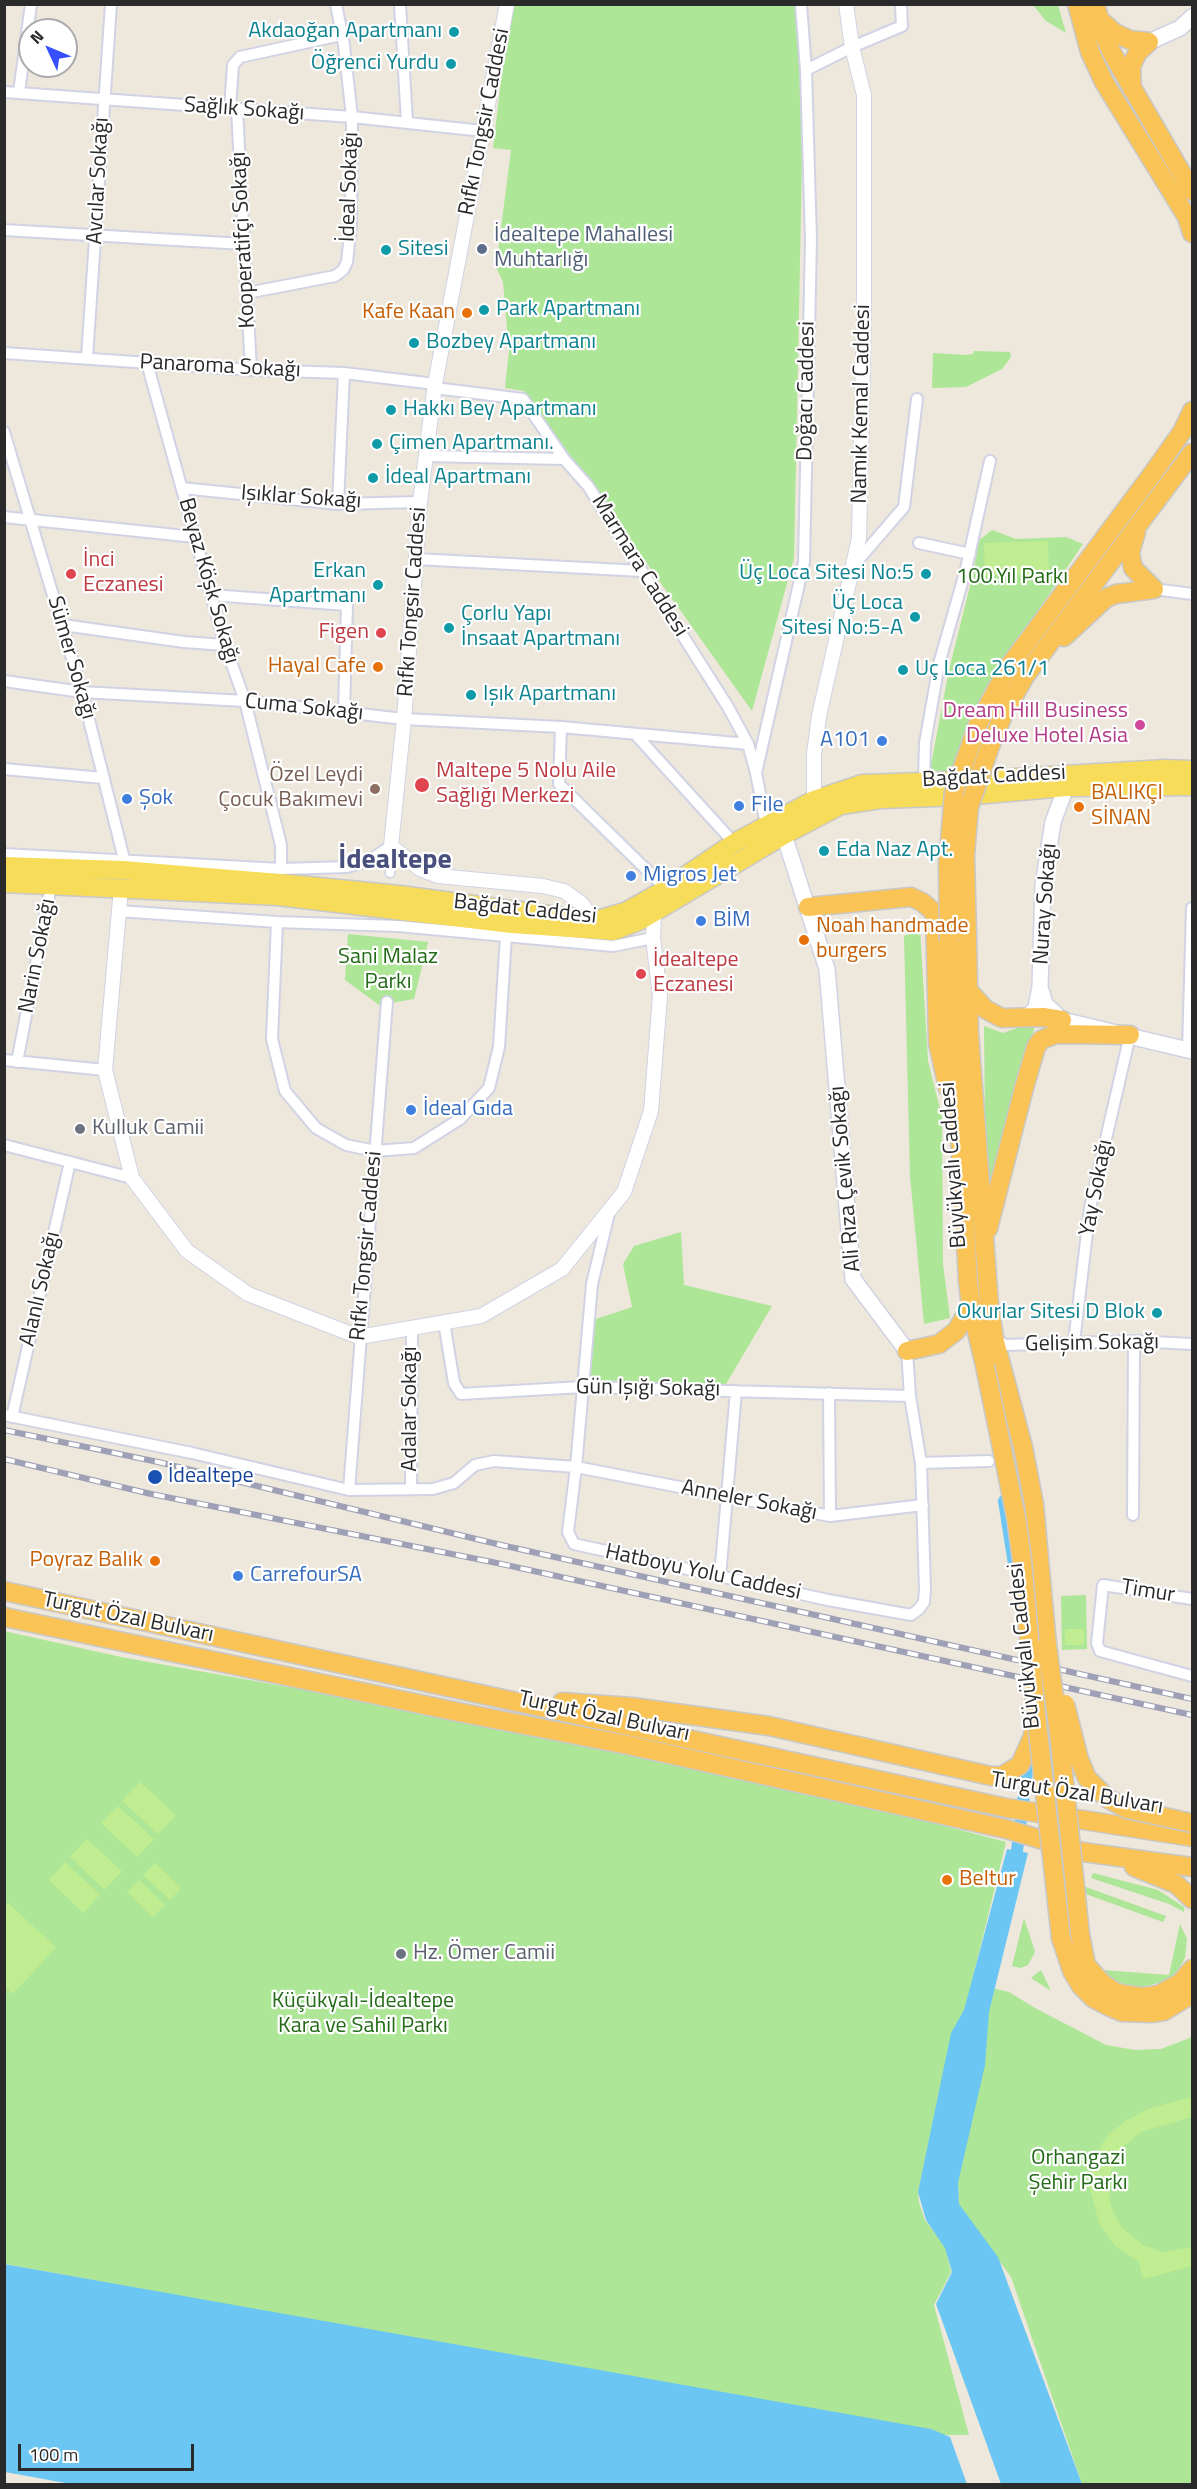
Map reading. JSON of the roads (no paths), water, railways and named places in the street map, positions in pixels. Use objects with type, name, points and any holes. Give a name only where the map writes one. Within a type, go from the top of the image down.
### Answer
[{"type":"highway","points":[[1077,4],[1090,52],[1104,82],[1187,218],[1192,233]]},
{"type":"highway","points":[[1097,11],[1115,33],[1130,40],[1149,42]]},
{"type":"highway","points":[[1097,11],[1108,44],[1132,91],[1192,191]]},
{"type":"highway","points":[[1132,91],[1131,66],[1138,52],[1149,42]]},
{"type":"highway","name":"Büyükyalı Caddesi","points":[[1192,411],[1182,432],[1017,670],[1004,713],[989,748],[969,807],[958,939],[957,1115],[971,1307],[1023,1447],[1034,1504],[1047,1646],[1059,1733],[1080,1934],[1086,1965],[1103,1984],[1116,1993],[1142,1997],[1158,1995],[1180,1983],[1192,1969]]},
{"type":"highway","name":"Büyükyalı Caddesi","points":[[1017,670],[1139,522],[1192,453]]},
{"type":"highway","points":[[1139,522],[1130,552],[1131,561],[1140,577],[1154,589]]},
{"type":"highway","points":[[1017,670],[1106,598],[1116,594],[1154,589]]},
{"type":"highway","points":[[808,907],[911,897],[929,906],[935,914],[938,1043],[946,1083],[957,1115]]},
{"type":"highway","name":"Büyükyalı Caddesi","points":[[958,939],[969,991],[969,1033],[989,1304],[994,1338],[994,1366],[1016,1517],[1035,1704]]},
{"type":"highway","points":[[969,991],[991,1014],[1002,1018],[1027,1017],[1062,1020]]},
{"type":"highway","points":[[984,1242],[1036,1047],[1041,1040],[1056,1034],[1130,1035]]},
{"type":"highway","points":[[907,1351],[939,1344],[956,1331],[971,1307]]},
{"type":"highway","name":"Turgut Özal Bulvarı","points":[[4,1591],[1007,1808],[1192,1837]]},
{"type":"highway","name":"Turgut Özal Bulvarı","points":[[4,1617],[458,1712],[628,1744],[1006,1829],[1083,1852],[1192,1867]]},
{"type":"highway","points":[[1047,1646],[1079,1759],[1088,1778],[1107,1798],[1127,1809],[1192,1823]]},
{"type":"highway","points":[[495,1697],[632,1707],[769,1726],[991,1776],[1002,1776],[1020,1764],[1033,1736],[1035,1704]]},
{"type":"highway","points":[[1035,1704],[1061,1938],[1072,1971],[1081,1986],[1093,1998],[1110,2007],[1135,2014],[1158,2012],[1179,2004],[1192,1994]]},
{"type":"highway","points":[[1083,1852],[1149,1872],[1176,1884],[1192,1899]]},
{"type":"main road","points":[[1149,42],[1180,28],[1192,17]]},
{"type":"main road","name":"Bağdat Caddesi","points":[[4,866],[122,872],[400,895],[594,921],[627,911],[666,889],[734,843],[814,800],[862,784],[1165,769],[1192,770]]},
{"type":"main road","name":"Bağdat Caddesi","points":[[4,883],[51,886],[122,872],[278,896],[478,921],[614,931],[654,912],[784,835],[841,805],[881,799],[963,796],[1066,787],[1192,786]]},
{"type":"main road","name":"Nuray Sokağı","points":[[1040,987],[1043,885],[1053,822],[1066,787]]},
{"type":"main road","name":"Ali Rıza Çevik Sokağı","points":[[784,835],[827,969],[853,1279],[907,1351]]},
{"type":"main road","points":[[1027,1017],[1035,1008],[1040,987]]},
{"type":"main road","points":[[1040,987],[1045,1004],[1062,1020],[1190,1051]]},
{"type":"street","points":[[19,92],[31,4]]},
{"type":"street","name":"Avcılar Sokağı","points":[[87,357],[111,4]]},
{"type":"street","name":"İdeal Sokağı","points":[[247,293],[335,276],[345,266],[351,225],[352,117],[336,4]]},
{"type":"street","points":[[400,4],[407,122]]},
{"type":"street","name":"Rıfkı Tongsir Caddesi","points":[[390,873],[420,502],[435,386],[507,4]]},
{"type":"street","name":"Doğacı Caddesi","points":[[756,772],[804,562],[811,240],[806,70],[801,4]]},
{"type":"street","name":"Namık Kemal Caddesi","points":[[814,800],[814,754],[819,716],[859,538],[864,315],[864,95],[852,47],[846,4]]},
{"type":"street","points":[[806,70],[902,26],[901,4]]},
{"type":"street","name":"Kooperatifçi Sokağı","points":[[251,370],[233,65],[240,57],[342,35]]},
{"type":"street","name":"Sağlık Sokağı","points":[[4,92],[352,117],[483,131]]},
{"type":"street","points":[[4,230],[244,244]]},
{"type":"street","name":"Panaroma Sokağı","points":[[4,353],[251,370],[344,373],[435,386]]},
{"type":"street","name":"Beyaz Köşk Sokağı","points":[[147,363],[225,645],[245,701],[281,845],[281,869]]},
{"type":"street","points":[[338,504],[344,373]]},
{"type":"street","name":"Marmara Caddesi","points":[[435,386],[523,399],[564,459],[588,486],[728,707],[748,744],[766,825]]},
{"type":"street","points":[[852,567],[904,507],[917,399]]},
{"type":"street","name":"Sümer Sokağı","points":[[4,432],[82,692],[103,778],[122,872]]},
{"type":"street","points":[[426,456],[564,459]]},
{"type":"street","points":[[924,781],[925,743],[939,664],[969,554],[990,461]]},
{"type":"street","name":"Işıklar Sokağı","points":[[182,488],[338,504],[420,502]]},
{"type":"street","points":[[4,517],[195,537]]},
{"type":"street","points":[[919,543],[969,554]]},
{"type":"street","points":[[416,559],[642,571]]},
{"type":"street","points":[[1154,589],[1192,594]]},
{"type":"street","points":[[212,595],[347,605],[344,712]]},
{"type":"street","points":[[63,625],[184,642],[225,645]]},
{"type":"street","name":"Cuma Sokağı","points":[[4,681],[82,692],[245,701],[404,718],[561,727],[748,744]]},
{"type":"street","points":[[561,727],[559,784],[666,889]]},
{"type":"street","points":[[634,734],[734,843]]},
{"type":"street","points":[[4,769],[103,778]]},
{"type":"street","points":[[4,854],[122,872],[281,869],[347,867],[369,861],[391,846],[420,869],[438,876],[543,886],[564,891],[582,904],[594,921]]},
{"type":"street","points":[[122,872],[105,1070],[132,1178],[187,1251],[195,1257],[248,1294],[359,1337],[481,1316],[562,1269],[624,1192],[651,1111],[660,996],[653,938],[654,912]]},
{"type":"street","name":"Narin Sokağı","points":[[17,1062],[51,886]]},
{"type":"street","points":[[1190,1051],[1192,908]]},
{"type":"street","points":[[118,911],[385,925],[613,946],[653,938]]},
{"type":"street","points":[[277,921],[272,1039],[285,1091],[316,1128],[346,1145],[375,1151],[414,1148],[460,1119],[489,1088],[500,1047],[506,936]]},
{"type":"street","name":"Rıfkı Tongsir Caddesi","points":[[349,1490],[359,1337],[387,1002]]},
{"type":"street","name":"Yay Sokağı","points":[[1074,1342],[1090,1208],[1130,1035]]},
{"type":"street","points":[[4,1060],[105,1070]]},
{"type":"street","points":[[4,1145],[132,1178]]},
{"type":"street","name":"Alanlı Sokağı","points":[[8,1416],[70,1161]]},
{"type":"street","points":[[576,1467],[592,1284],[610,1209]]},
{"type":"street","name":"Gün Işığı Sokağı","points":[[444,1323],[454,1383],[461,1394],[582,1387],[910,1396]]},
{"type":"street","name":"Adalar Sokağı","points":[[411,1488],[412,1329]]},
{"type":"street","name":"Gelişim Sokağı","points":[[994,1338],[1005,1345],[1134,1341],[1192,1344]]},
{"type":"street","points":[[1133,1515],[1134,1341]]},
{"type":"street","points":[[907,1351],[910,1396],[921,1462],[923,1505]]},
{"type":"street","points":[[720,1577],[736,1391]]},
{"type":"street","points":[[829,1393],[830,1516]]},
{"type":"street","points":[[8,1416],[192,1453],[349,1490]]},
{"type":"street","name":"Anneler Sokağı","points":[[349,1490],[434,1489],[454,1483],[475,1465],[494,1461],[576,1467],[830,1516],[923,1505]]},
{"type":"street","points":[[921,1462],[989,1461]]},
{"type":"street","name":"Hatboyu Yolu Caddesi","points":[[576,1467],[568,1532],[574,1544],[828,1600],[911,1615],[919,1610],[924,1602],[923,1505]]},
{"type":"street","name":"Timur","points":[[1192,1599],[1103,1585],[1097,1643],[1100,1652],[1192,1676]]},
{"type":"water","points":[[1007,1849],[1028,1853],[989,2012],[985,2065],[958,2183],[959,2204],[998,2257],[1082,2484],[1001,2484],[936,2304],[952,2272],[945,2248],[926,2220],[918,2192],[951,2033],[964,2010]]},
{"type":"water","points":[[4,2264],[931,2429],[950,2437],[967,2484],[5,2484]]},
{"type":"waterway","points":[[1004,1501],[1014,1564]]},
{"type":"waterway","points":[[1017,1851],[1029,1753]]},
{"type":"railway","points":[[4,1430],[158,1462],[501,1545],[1192,1699]]},
{"type":"railway","points":[[4,1459],[151,1494],[497,1563],[1192,1715]]},
{"type":"place","name":"Akdaoğan Apartmanı","points":[[454,32]]},
{"type":"place","name":"Öğrenci Yurdu","points":[[451,64]]},
{"type":"place","name":"İdealtepe Mahallesi Muhtarlığı","points":[[482,249]]},
{"type":"place","name":"Sitesi","points":[[386,250]]},
{"type":"place","name":"Park Apartmanı","points":[[484,310]]},
{"type":"place","name":"Kafe Kaan","points":[[467,313]]},
{"type":"place","name":"Bozbey Apartmanı","points":[[414,343]]},
{"type":"place","name":"Hakkı Bey Apartmanı","points":[[391,410]]},
{"type":"place","name":"Çimen Apartmanı.","points":[[377,444]]},
{"type":"place","name":"İdeal Apartmanı","points":[[373,478]]},
{"type":"place","name":"İnci Eczanesi","points":[[71,574]]},
{"type":"place","name":"Üç Loca Sitesi No:5","points":[[926,574]]},
{"type":"place","name":"Erkan Apartmanı","points":[[378,585]]},
{"type":"place","name":"Üç Loca Sitesi No:5-A","points":[[915,617]]},
{"type":"place","name":"Çorlu Yapı İnsaat Apartmanı","points":[[449,628]]},
{"type":"place","name":"Figen","points":[[381,633]]},
{"type":"place","name":"Hayal Cafe","points":[[378,667]]},
{"type":"place","name":"Uç Loca 261/1","points":[[903,670]]},
{"type":"place","name":"Işık Apartmanı","points":[[471,695]]},
{"type":"place","name":"Dream Hill Business Deluxe Hotel Asia","points":[[1140,725]]},
{"type":"place","name":"A101","points":[[882,741]]},
{"type":"place","name":"Maltepe 5 Nolu Aile Sağlığı Merkezi","points":[[422,785]]},
{"type":"place","name":"Özel Leydi Çocuk Bakımevi","points":[[375,789]]},
{"type":"place","name":"Şok","points":[[127,799]]},
{"type":"place","name":"File","points":[[739,806]]},
{"type":"place","name":"BALIKÇI SİNAN","points":[[1079,807]]},
{"type":"place","name":"Eda Naz Apt.","points":[[824,851]]},
{"type":"place","name":"Migros Jet","points":[[631,876]]},
{"type":"place","name":"BİM","points":[[701,921]]},
{"type":"place","name":"Noah handmade burgers","points":[[804,940]]},
{"type":"place","name":"İdealtepe Eczanesi","points":[[641,974]]},
{"type":"place","name":"İdeal Gıda","points":[[411,1110]]},
{"type":"place","name":"Kulluk Camii","points":[[80,1129]]},
{"type":"place","name":"Okurlar Sitesi D Blok","points":[[1157,1313]]},
{"type":"place","name":"İdealtepe","points":[[155,1477]]},
{"type":"place","name":"Poyraz Balık","points":[[155,1561]]},
{"type":"place","name":"CarrefourSA","points":[[238,1576]]},
{"type":"place","name":"Beltur","points":[[947,1880]]},
{"type":"place","name":"Hz. Ömer Camii","points":[[401,1954]]},
{"type":"district","name":"İdealtepe","points":[[395,861]]},
{"type":"park label","name":"100.Yıl Parkı","points":[[1012,578]]},
{"type":"park label","name":"Sani Malaz Parkı","points":[[388,970]]},
{"type":"park label","name":"Küçükyalı-İdealtepe Kara ve Sahil Parkı","points":[[363,2015]]},
{"type":"park label","name":"Orhangazi Şehir Parkı","points":[[1078,2172]]}]
